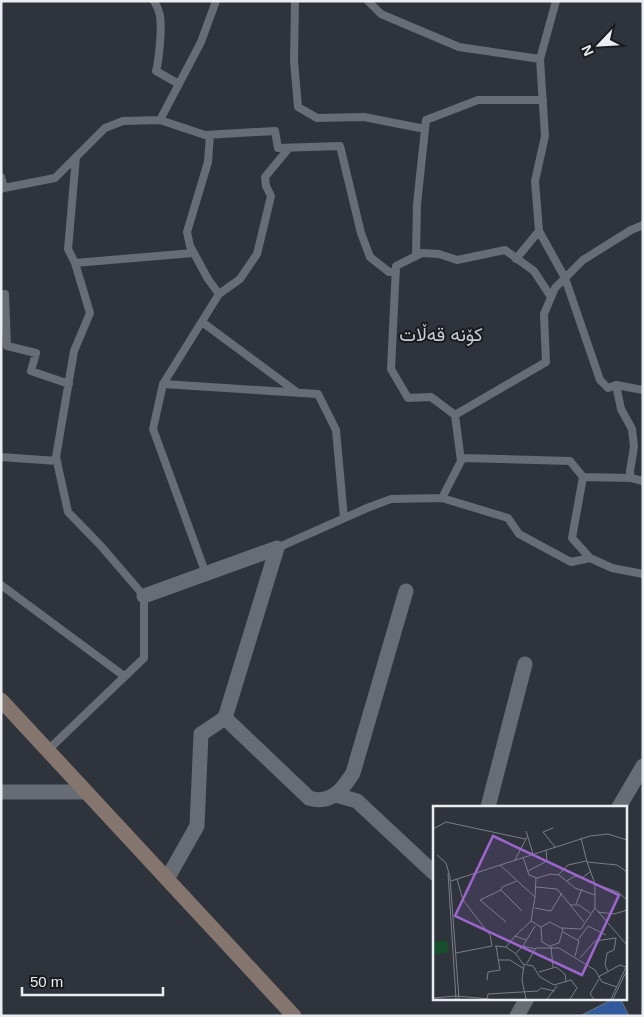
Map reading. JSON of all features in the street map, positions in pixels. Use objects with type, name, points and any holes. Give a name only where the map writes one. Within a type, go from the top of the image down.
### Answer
[{"type":"street","points":[[144,596],[277,548]]},
{"type":"street","points":[[167,879],[197,826],[201,734],[225,718],[277,548]]},
{"type":"street","points":[[225,718],[309,798],[322,800],[336,795],[353,773],[406,591]]},
{"type":"street","points":[[488,806],[525,664]]},
{"type":"street","points":[[1,700],[294,1016]]},
{"type":"street","points":[[621,806],[643,766]]},
{"type":"street","points":[[1,792],[86,792]]},
{"type":"street","points":[[336,795],[357,801],[433,872]]},
{"type":"street","points":[[516,1016],[526,1000]]},
{"type":"lane","points":[[154,1],[160,12],[156,71],[179,84]]},
{"type":"lane","points":[[160,120],[201,42],[216,1]]},
{"type":"lane","points":[[295,1],[294,61],[298,107],[318,118],[364,118],[425,129]]},
{"type":"lane","points":[[368,1],[381,14],[459,47],[540,59]]},
{"type":"lane","points":[[556,1],[540,59],[546,136],[535,181],[539,231],[565,278],[600,380],[608,388],[616,385],[643,390]]},
{"type":"lane","points":[[416,256],[417,204],[426,120],[478,100],[543,100]]},
{"type":"lane","points":[[1,177],[2,188],[55,178],[105,128],[123,121],[160,120],[205,135],[275,131],[278,148],[340,146],[361,233],[370,257],[390,272],[396,272]]},
{"type":"lane","points":[[210,135],[208,162],[187,232],[193,253],[219,294]]},
{"type":"lane","points":[[206,574],[153,428],[163,384],[219,294],[240,279],[257,254],[271,196],[266,186],[265,177],[288,148]]},
{"type":"lane","points":[[48,750],[144,658],[144,596],[101,546],[68,512],[56,457],[74,351],[90,313],[75,263],[68,249],[76,157]]},
{"type":"lane","points":[[455,415],[546,362],[544,314],[555,288],[583,260],[631,230],[643,225]]},
{"type":"lane","points":[[516,258],[539,231]]},
{"type":"lane","points":[[442,498],[461,461],[455,415],[431,397],[408,398],[391,369],[396,266],[422,252],[439,254],[457,260],[505,250],[534,272],[551,297]]},
{"type":"lane","points":[[75,263],[193,253]]},
{"type":"lane","points":[[1,294],[5,294],[7,346],[36,353],[31,371],[69,384]]},
{"type":"lane","points":[[202,322],[298,393]]},
{"type":"lane","points":[[163,384],[318,394],[336,430],[344,518]]},
{"type":"lane","points":[[616,385],[621,409],[632,429],[634,447],[630,471],[631,478]]},
{"type":"lane","points":[[1,457],[57,461]]},
{"type":"lane","points":[[461,458],[570,461],[583,478],[572,538],[590,558],[612,568],[643,574]]},
{"type":"lane","points":[[583,478],[631,478],[643,481]]},
{"type":"lane","points":[[277,548],[391,499],[442,498],[508,518],[519,534],[571,562],[590,558]]},
{"type":"lane","points":[[1,585],[124,676]]},
{"type":"building","points":[[611,1000],[621,1000],[629,1016],[580,1016]]},
{"type":"district","name":"کۆنە قەڵات","points":[[441,334]]}]
